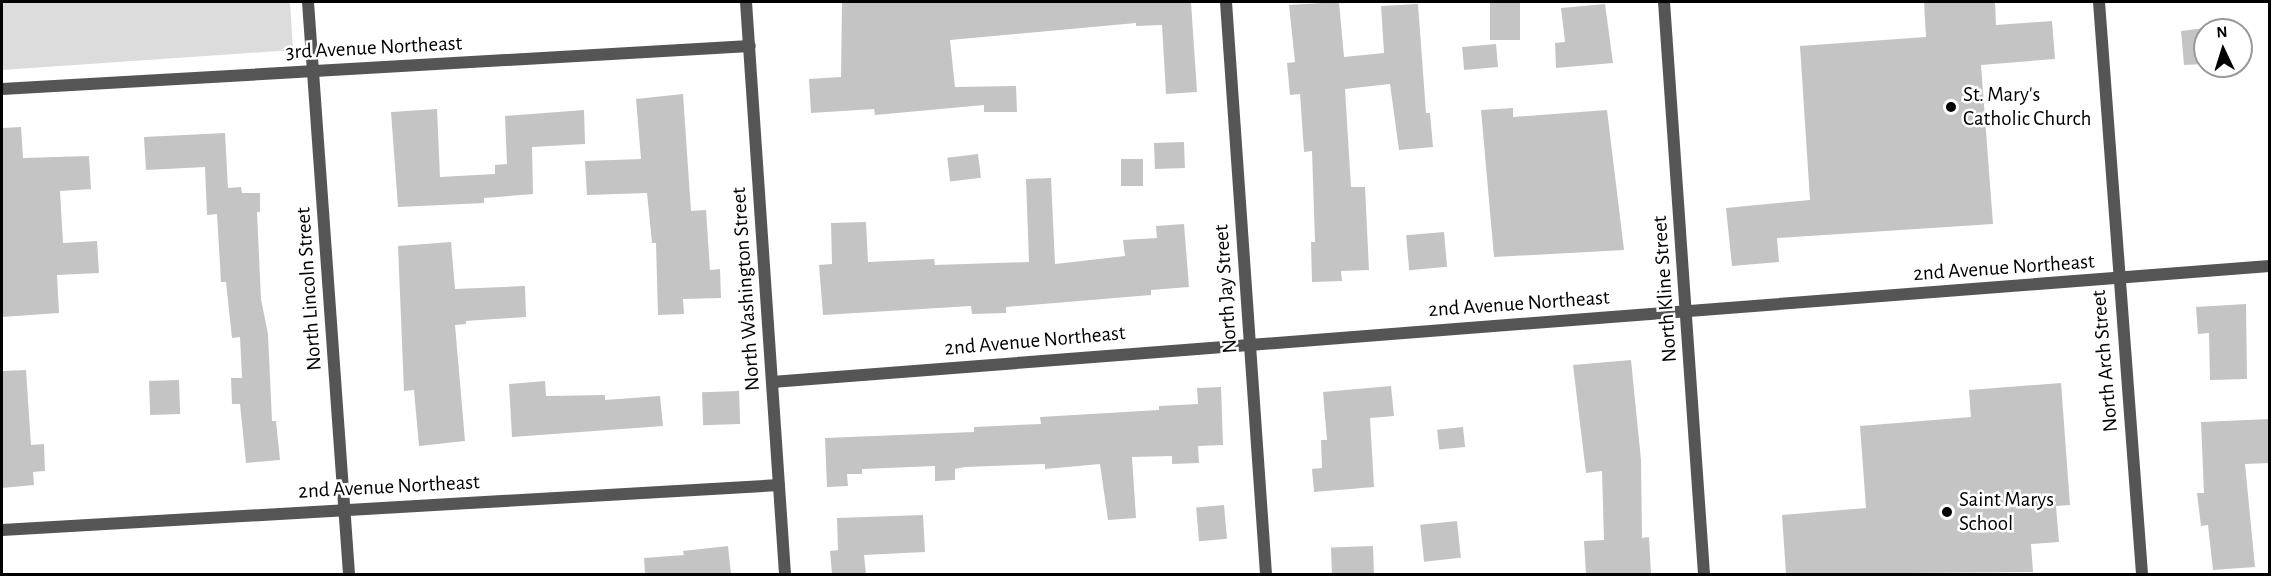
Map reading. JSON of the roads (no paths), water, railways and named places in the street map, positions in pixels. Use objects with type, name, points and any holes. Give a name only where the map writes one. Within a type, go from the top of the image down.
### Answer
[{"type":"street","name":"North Lincoln Street","points":[[308,2],[349,574]]},
{"type":"street","name":"North Washington Street","points":[[746,2],[785,574]]},
{"type":"street","name":"North Jay Street","points":[[1226,2],[1266,574]]},
{"type":"street","name":"North Kline Street","points":[[1664,2],[1704,574]]},
{"type":"street","name":"North Arch Street","points":[[2099,2],[2118,279],[2142,574]]},
{"type":"street","name":"3rd Avenue Northeast","points":[[2,89],[750,46]]},
{"type":"street","name":"2nd Avenue Northeast","points":[[772,382],[1249,343],[1687,312],[2270,266]]},
{"type":"street","name":"2nd Avenue Northeast","points":[[2,530],[778,485]]},
{"type":"place","name":"St. Mary's Catholic Church","points":[[1951,107]]},
{"type":"place","name":"Saint Marys School","points":[[1947,512]]}]
